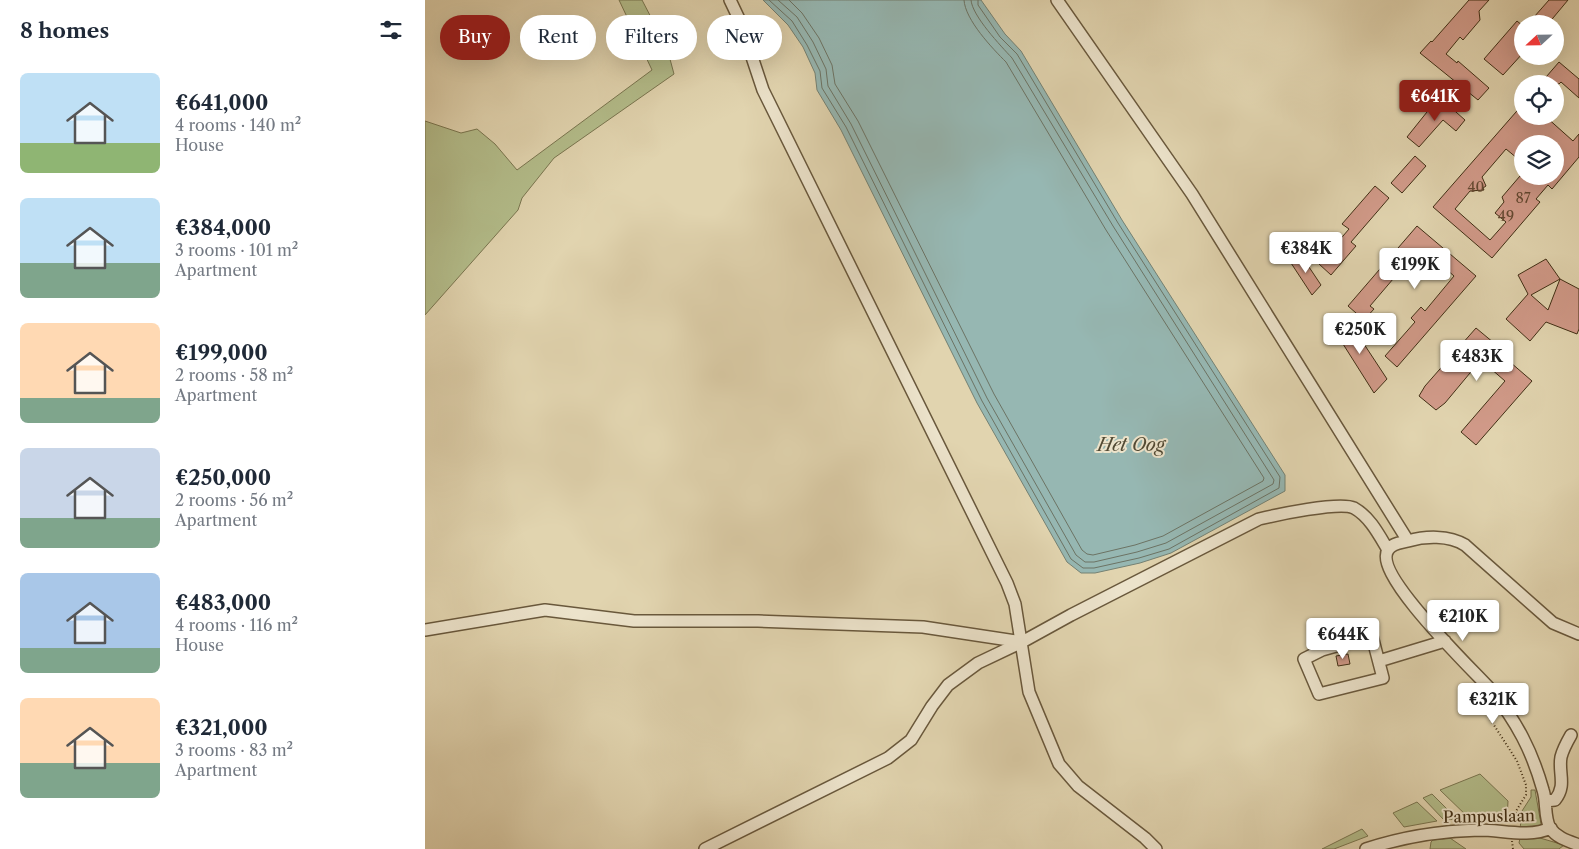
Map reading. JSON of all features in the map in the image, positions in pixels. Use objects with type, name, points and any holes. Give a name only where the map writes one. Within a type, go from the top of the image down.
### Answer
[{"type":"street","points":[[730,0],[740,22],[763,90],[1007,583],[1015,604],[1029,692],[1059,764],[1078,786],[1145,838],[1156,849]]},
{"type":"street","points":[[1057,0],[1192,194],[1408,541]]},
{"type":"street","points":[[705,849],[888,758],[911,740],[948,684],[978,663],[1259,519],[1286,512],[1352,507],[1367,520],[1388,550]]},
{"type":"street","points":[[1528,749],[1465,671],[1461,661],[1397,584],[1388,567],[1386,555],[1388,550],[1394,544],[1419,538],[1455,539],[1465,544],[1553,623],[1579,634]]},
{"type":"street","points":[[425,630],[545,610],[634,621],[758,621],[923,627],[1022,642]]},
{"type":"street","points":[[1373,636],[1379,661],[1383,678],[1319,694],[1304,659],[1322,650],[1373,636]]},
{"type":"street","points":[[1379,661],[1445,641]]},
{"type":"street","points":[[1461,661],[1470,666],[1505,707],[1524,736],[1544,792],[1551,828]]},
{"type":"street","points":[[1545,801],[1555,800],[1560,795],[1563,787],[1561,758],[1571,735]]},
{"type":"street","name":"Pampuslaan","points":[[1365,849],[1405,838],[1439,832],[1486,830],[1534,834],[1551,828],[1556,835],[1571,845]]},
{"type":"path","points":[[1491,701],[1483,708],[1517,761],[1526,786],[1526,795],[1516,811],[1513,849]]},
{"type":"green space","points":[[619,0],[642,0],[650,15],[626,15]]},
{"type":"green space","points":[[647,60],[670,60],[674,74],[554,158],[522,198],[518,210],[425,315],[425,121],[461,133],[477,129],[495,144],[517,170],[652,70]]},
{"type":"green space","points":[[1480,774],[1508,801],[1507,820],[1470,819],[1440,790]]},
{"type":"green space","points":[[1531,790],[1535,790],[1541,824],[1540,826],[1520,829],[1522,811],[1531,797]]},
{"type":"green space","points":[[1432,794],[1457,819],[1444,820],[1423,798]]},
{"type":"green space","points":[[1417,802],[1437,821],[1404,827],[1393,813]]},
{"type":"green space","points":[[1362,829],[1368,836],[1334,849],[1322,849]]},
{"type":"green space","points":[[1450,838],[1466,849],[1430,849],[1433,840]]},
{"type":"green space","points":[[1520,838],[1540,838],[1564,845],[1559,849],[1524,849],[1519,843]]},
{"type":"water","name":"Het Oog","points":[[763,0],[981,0],[1005,34],[1021,51],[1122,220],[1285,475],[1285,491],[1171,553],[1140,563],[1095,573],[1081,573],[1067,562],[977,403],[841,130],[817,90],[815,73],[803,47],[782,19],[782,15],[778,15]]},
{"type":"building","points":[[1469,0],[1489,0],[1479,11],[1480,20],[1463,40],[1460,37],[1446,54],[1457,63],[1458,61],[1489,88],[1478,100],[1420,53]]},
{"type":"building","points":[[1549,0],[1568,0],[1556,15],[1536,15]]},
{"type":"building","points":[[1514,24],[1514,63],[1503,75],[1484,59]]},
{"type":"building","points":[[1556,65],[1563,65],[1579,79],[1579,98],[1564,85],[1564,75],[1548,75]]},
{"type":"building","points":[[1439,97],[1465,120],[1456,131],[1443,120],[1419,147],[1407,137]]},
{"type":"building","points":[[1514,114],[1514,125],[1555,125],[1573,141],[1579,134],[1579,157],[1564,175],[1564,135],[1514,135],[1514,156],[1506,149],[1482,177],[1486,186],[1483,188],[1484,190],[1470,191],[1455,209],[1490,240],[1506,222],[1495,213],[1504,202],[1502,197],[1514,183],[1514,185],[1548,185],[1536,199],[1540,202],[1492,258],[1433,207]]},
{"type":"building","points":[[1415,156],[1426,166],[1402,193],[1391,183]]},
{"type":"building","points":[[1375,186],[1389,198],[1351,242],[1356,246],[1331,275],[1319,264],[1349,229],[1342,224]]},
{"type":"building","points":[[1417,226],[1476,276],[1397,367],[1385,356],[1415,322],[1411,318],[1421,307],[1425,311],[1454,276],[1424,250],[1415,261],[1411,258],[1370,306],[1374,309],[1364,320],[1348,306]]},
{"type":"building","points":[[1299,252],[1321,285],[1312,295],[1291,263]]},
{"type":"building","points":[[1546,259],[1560,279],[1579,289],[1579,329],[1577,334],[1546,322],[1530,341],[1506,319],[1528,294],[1518,275]],"holes":[[[1560,279],[1548,310],[1531,295]]]},
{"type":"building","points":[[1340,315],[1360,345],[1362,341],[1387,379],[1374,393],[1331,325]]},
{"type":"building","points":[[1476,328],[1506,353],[1503,356],[1532,381],[1476,445],[1461,432],[1505,381],[1483,362],[1470,373],[1445,403],[1436,410],[1419,396],[1425,386]]},
{"type":"building","points":[[1348,654],[1350,664],[1338,666],[1336,656]]}]
